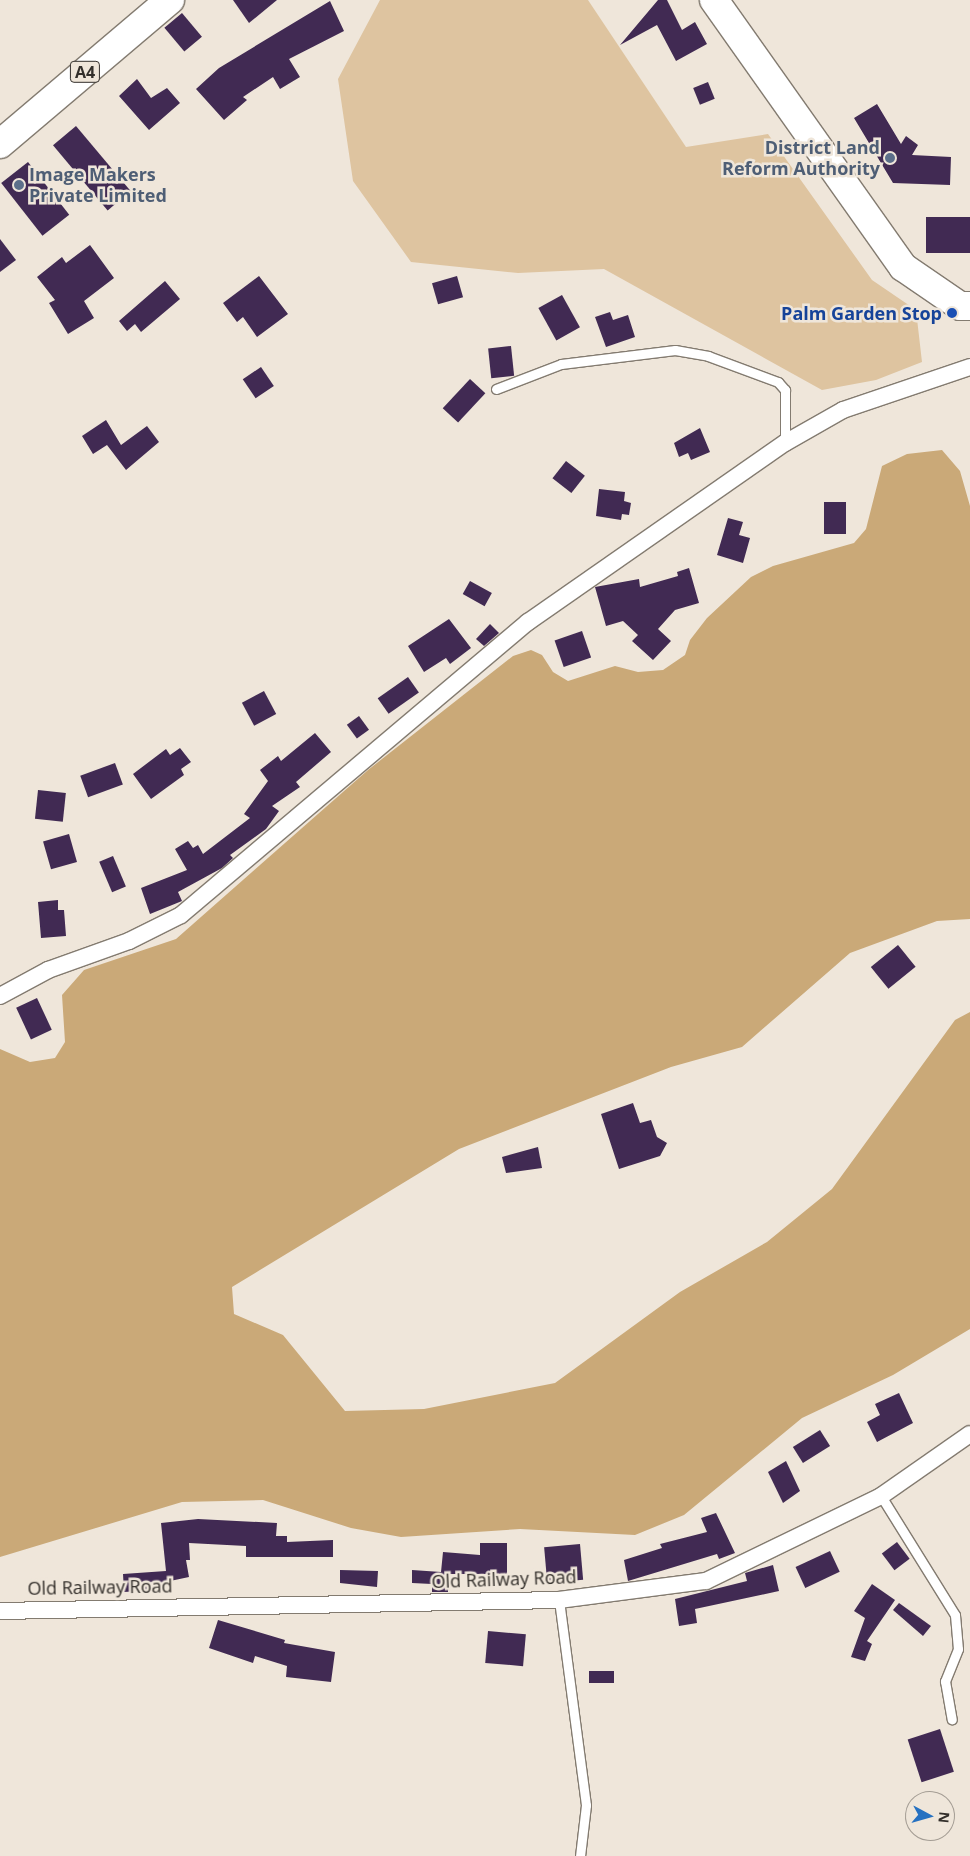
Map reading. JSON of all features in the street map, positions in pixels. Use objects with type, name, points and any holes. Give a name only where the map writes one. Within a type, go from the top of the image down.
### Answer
[{"type":"highway","name":"A4","points":[[0,144],[170,0]]},
{"type":"highway","points":[[714,0],[903,267],[960,306],[970,306]]},
{"type":"street","points":[[0,996],[48,970],[129,941],[181,915],[528,622],[785,443],[843,410],[970,367]]},
{"type":"street","name":"Old Railway Road","points":[[0,1611],[558,1600],[706,1581],[881,1496],[970,1434]]},
{"type":"lane","points":[[496,389],[561,364],[675,350],[708,356],[778,382],[784,390],[785,443]]},
{"type":"lane","points":[[881,1496],[955,1615],[958,1649],[945,1681],[952,1719]]},
{"type":"lane","points":[[558,1600],[586,1805],[580,1856]]},
{"type":"shaded area","points":[[380,0],[588,0],[686,147],[768,134],[872,280],[916,310],[922,362],[876,380],[822,390],[604,269],[518,273],[411,262],[353,181],[338,79]]},
{"type":"shaded area","points":[[942,450],[960,471],[970,506],[970,919],[937,921],[850,953],[742,1047],[671,1067],[459,1149],[232,1287],[234,1314],[283,1335],[345,1411],[424,1409],[555,1383],[680,1292],[767,1242],[832,1189],[955,1020],[970,1012],[970,1329],[893,1375],[802,1418],[684,1515],[635,1535],[520,1529],[401,1537],[351,1528],[263,1500],[182,1502],[0,1557],[0,1049],[30,1062],[55,1058],[65,1042],[62,995],[84,970],[176,939],[368,770],[513,656],[531,650],[542,655],[553,672],[568,681],[615,666],[638,672],[663,670],[685,655],[690,640],[707,618],[751,577],[773,566],[854,543],[866,529],[882,466],[907,454]]},
{"type":"building","points":[[233,0],[277,0],[249,23]]},
{"type":"building","points":[[658,0],[667,0],[682,30],[695,22],[707,44],[676,61],[657,25],[620,45]]},
{"type":"building","points":[[330,1],[344,31],[289,59],[300,77],[280,89],[273,77],[243,97],[247,100],[224,120],[196,89],[219,68]]},
{"type":"building","points":[[182,13],[202,37],[184,52],[164,28]]},
{"type":"building","points":[[137,79],[151,98],[167,88],[180,103],[149,130],[119,96]]},
{"type":"building","points":[[708,82],[715,99],[700,105],[693,88]]},
{"type":"building","points":[[877,104],[901,144],[906,136],[918,145],[912,155],[951,157],[950,185],[893,183],[854,118]]},
{"type":"building","points":[[76,126],[131,191],[108,210],[53,145]]},
{"type":"building","points":[[28,162],[69,215],[42,236],[1,183]]},
{"type":"building","points":[[926,217],[970,217],[970,253],[926,253]]},
{"type":"building","points":[[0,239],[16,260],[0,272]]},
{"type":"building","points":[[90,245],[114,278],[84,301],[94,318],[68,334],[49,303],[55,300],[37,277],[62,257],[66,263]]},
{"type":"building","points":[[259,276],[288,314],[257,337],[243,317],[237,322],[223,303]]},
{"type":"building","points":[[457,276],[463,297],[438,304],[432,283]]},
{"type":"building","points":[[165,281],[180,299],[141,332],[135,324],[127,331],[119,321]]},
{"type":"building","points":[[562,295],[580,327],[556,340],[538,308]]},
{"type":"building","points":[[610,312],[613,320],[628,315],[635,337],[606,347],[595,317]]},
{"type":"building","points":[[511,346],[514,376],[491,378],[488,348]]},
{"type":"building","points":[[261,367],[274,386],[256,398],[243,379]]},
{"type":"building","points":[[470,379],[485,393],[458,423],[443,408]]},
{"type":"building","points":[[106,420],[121,445],[147,426],[159,442],[126,470],[107,445],[93,454],[82,436]]},
{"type":"building","points":[[700,428],[710,452],[691,460],[688,453],[679,457],[674,443]]},
{"type":"building","points":[[566,461],[585,476],[571,493],[552,478]]},
{"type":"building","points":[[599,489],[625,492],[624,501],[631,503],[629,515],[622,514],[621,520],[596,516]]},
{"type":"building","points":[[824,502],[846,502],[846,534],[824,534]]},
{"type":"building","points":[[728,518],[743,522],[739,535],[750,538],[743,563],[717,555]]},
{"type":"building","points":[[689,568],[699,603],[675,610],[658,629],[671,641],[653,660],[632,641],[638,635],[623,621],[606,626],[595,587],[639,579],[640,587],[678,576],[677,572]]},
{"type":"building","points":[[470,581],[492,593],[485,606],[463,594]]},
{"type":"building","points":[[449,619],[471,648],[450,664],[446,658],[424,672],[408,646]]},
{"type":"building","points":[[490,624],[499,633],[484,646],[476,639]]},
{"type":"building","points":[[582,631],[591,657],[564,667],[555,640]]},
{"type":"building","points":[[408,677],[419,693],[389,714],[378,698]]},
{"type":"building","points":[[264,691],[276,714],[254,726],[242,703]]},
{"type":"building","points":[[359,716],[369,730],[357,739],[347,725]]},
{"type":"building","points":[[315,733],[331,752],[296,782],[300,787],[272,806],[279,811],[266,829],[230,855],[233,858],[222,868],[178,892],[182,901],[150,914],[141,888],[187,870],[175,849],[188,841],[193,848],[198,845],[203,854],[250,818],[244,814],[268,781],[260,770],[278,756],[281,761]]},
{"type":"building","points":[[180,748],[191,762],[181,769],[184,775],[151,799],[133,774],[166,749],[170,755]]},
{"type":"building","points":[[115,763],[123,785],[88,797],[80,776]]},
{"type":"building","points":[[38,790],[66,793],[63,822],[35,819]]},
{"type":"building","points":[[69,834],[77,862],[51,869],[43,841]]},
{"type":"building","points":[[113,856],[126,886],[112,892],[99,862]]},
{"type":"building","points":[[58,900],[58,910],[64,910],[66,936],[41,938],[38,902]]},
{"type":"building","points":[[898,945],[916,967],[888,989],[871,967]]},
{"type":"building","points":[[37,998],[52,1030],[31,1039],[16,1008]]},
{"type":"building","points":[[633,1103],[640,1123],[651,1120],[657,1137],[667,1143],[660,1156],[619,1169],[601,1114]]},
{"type":"building","points":[[538,1147],[542,1168],[506,1173],[502,1157]]},
{"type":"building","points":[[899,1393],[913,1423],[877,1442],[867,1422],[880,1415],[875,1404]]},
{"type":"building","points":[[820,1430],[830,1446],[803,1463],[793,1447]]},
{"type":"building","points":[[786,1461],[800,1491],[783,1503],[768,1472]]},
{"type":"building","points":[[716,1513],[735,1553],[719,1559],[717,1554],[628,1581],[624,1560],[662,1548],[660,1544],[707,1532],[701,1518]]},
{"type":"building","points":[[198,1519],[277,1523],[276,1536],[287,1536],[287,1542],[333,1540],[333,1557],[246,1557],[246,1546],[189,1543],[190,1560],[186,1560],[189,1577],[156,1584],[157,1590],[124,1592],[123,1574],[166,1571],[161,1523]]},
{"type":"building","points":[[897,1542],[910,1559],[894,1570],[882,1553]]},
{"type":"building","points":[[480,1543],[507,1543],[507,1574],[448,1574],[448,1592],[432,1592],[432,1584],[412,1583],[412,1570],[441,1572],[443,1552],[480,1555]]},
{"type":"building","points":[[580,1544],[583,1580],[547,1583],[544,1547]]},
{"type":"building","points":[[830,1551],[840,1572],[805,1588],[796,1567]]},
{"type":"building","points":[[773,1565],[779,1591],[695,1609],[697,1623],[679,1626],[675,1599],[747,1581],[745,1573]]},
{"type":"building","points":[[340,1570],[378,1571],[377,1587],[340,1583]]},
{"type":"building","points":[[872,1584],[895,1600],[867,1641],[872,1644],[865,1661],[851,1657],[865,1618],[854,1611]]},
{"type":"building","points":[[899,1603],[931,1626],[923,1636],[893,1610]]},
{"type":"building","points":[[218,1620],[285,1640],[284,1643],[335,1652],[331,1682],[286,1677],[287,1666],[255,1656],[253,1663],[209,1648]]},
{"type":"building","points":[[488,1631],[526,1634],[523,1666],[485,1663]]},
{"type":"building","points":[[589,1671],[614,1671],[614,1683],[589,1683]]},
{"type":"building","points":[[940,1729],[954,1772],[922,1782],[908,1740]]},
{"type":"place","name":"District Land Reform Authority","points":[[890,158]]},
{"type":"place","name":"Image Makers Private Limited","points":[[19,185]]},
{"type":"place","name":"Palm Garden Stop","points":[[952,313]]}]
